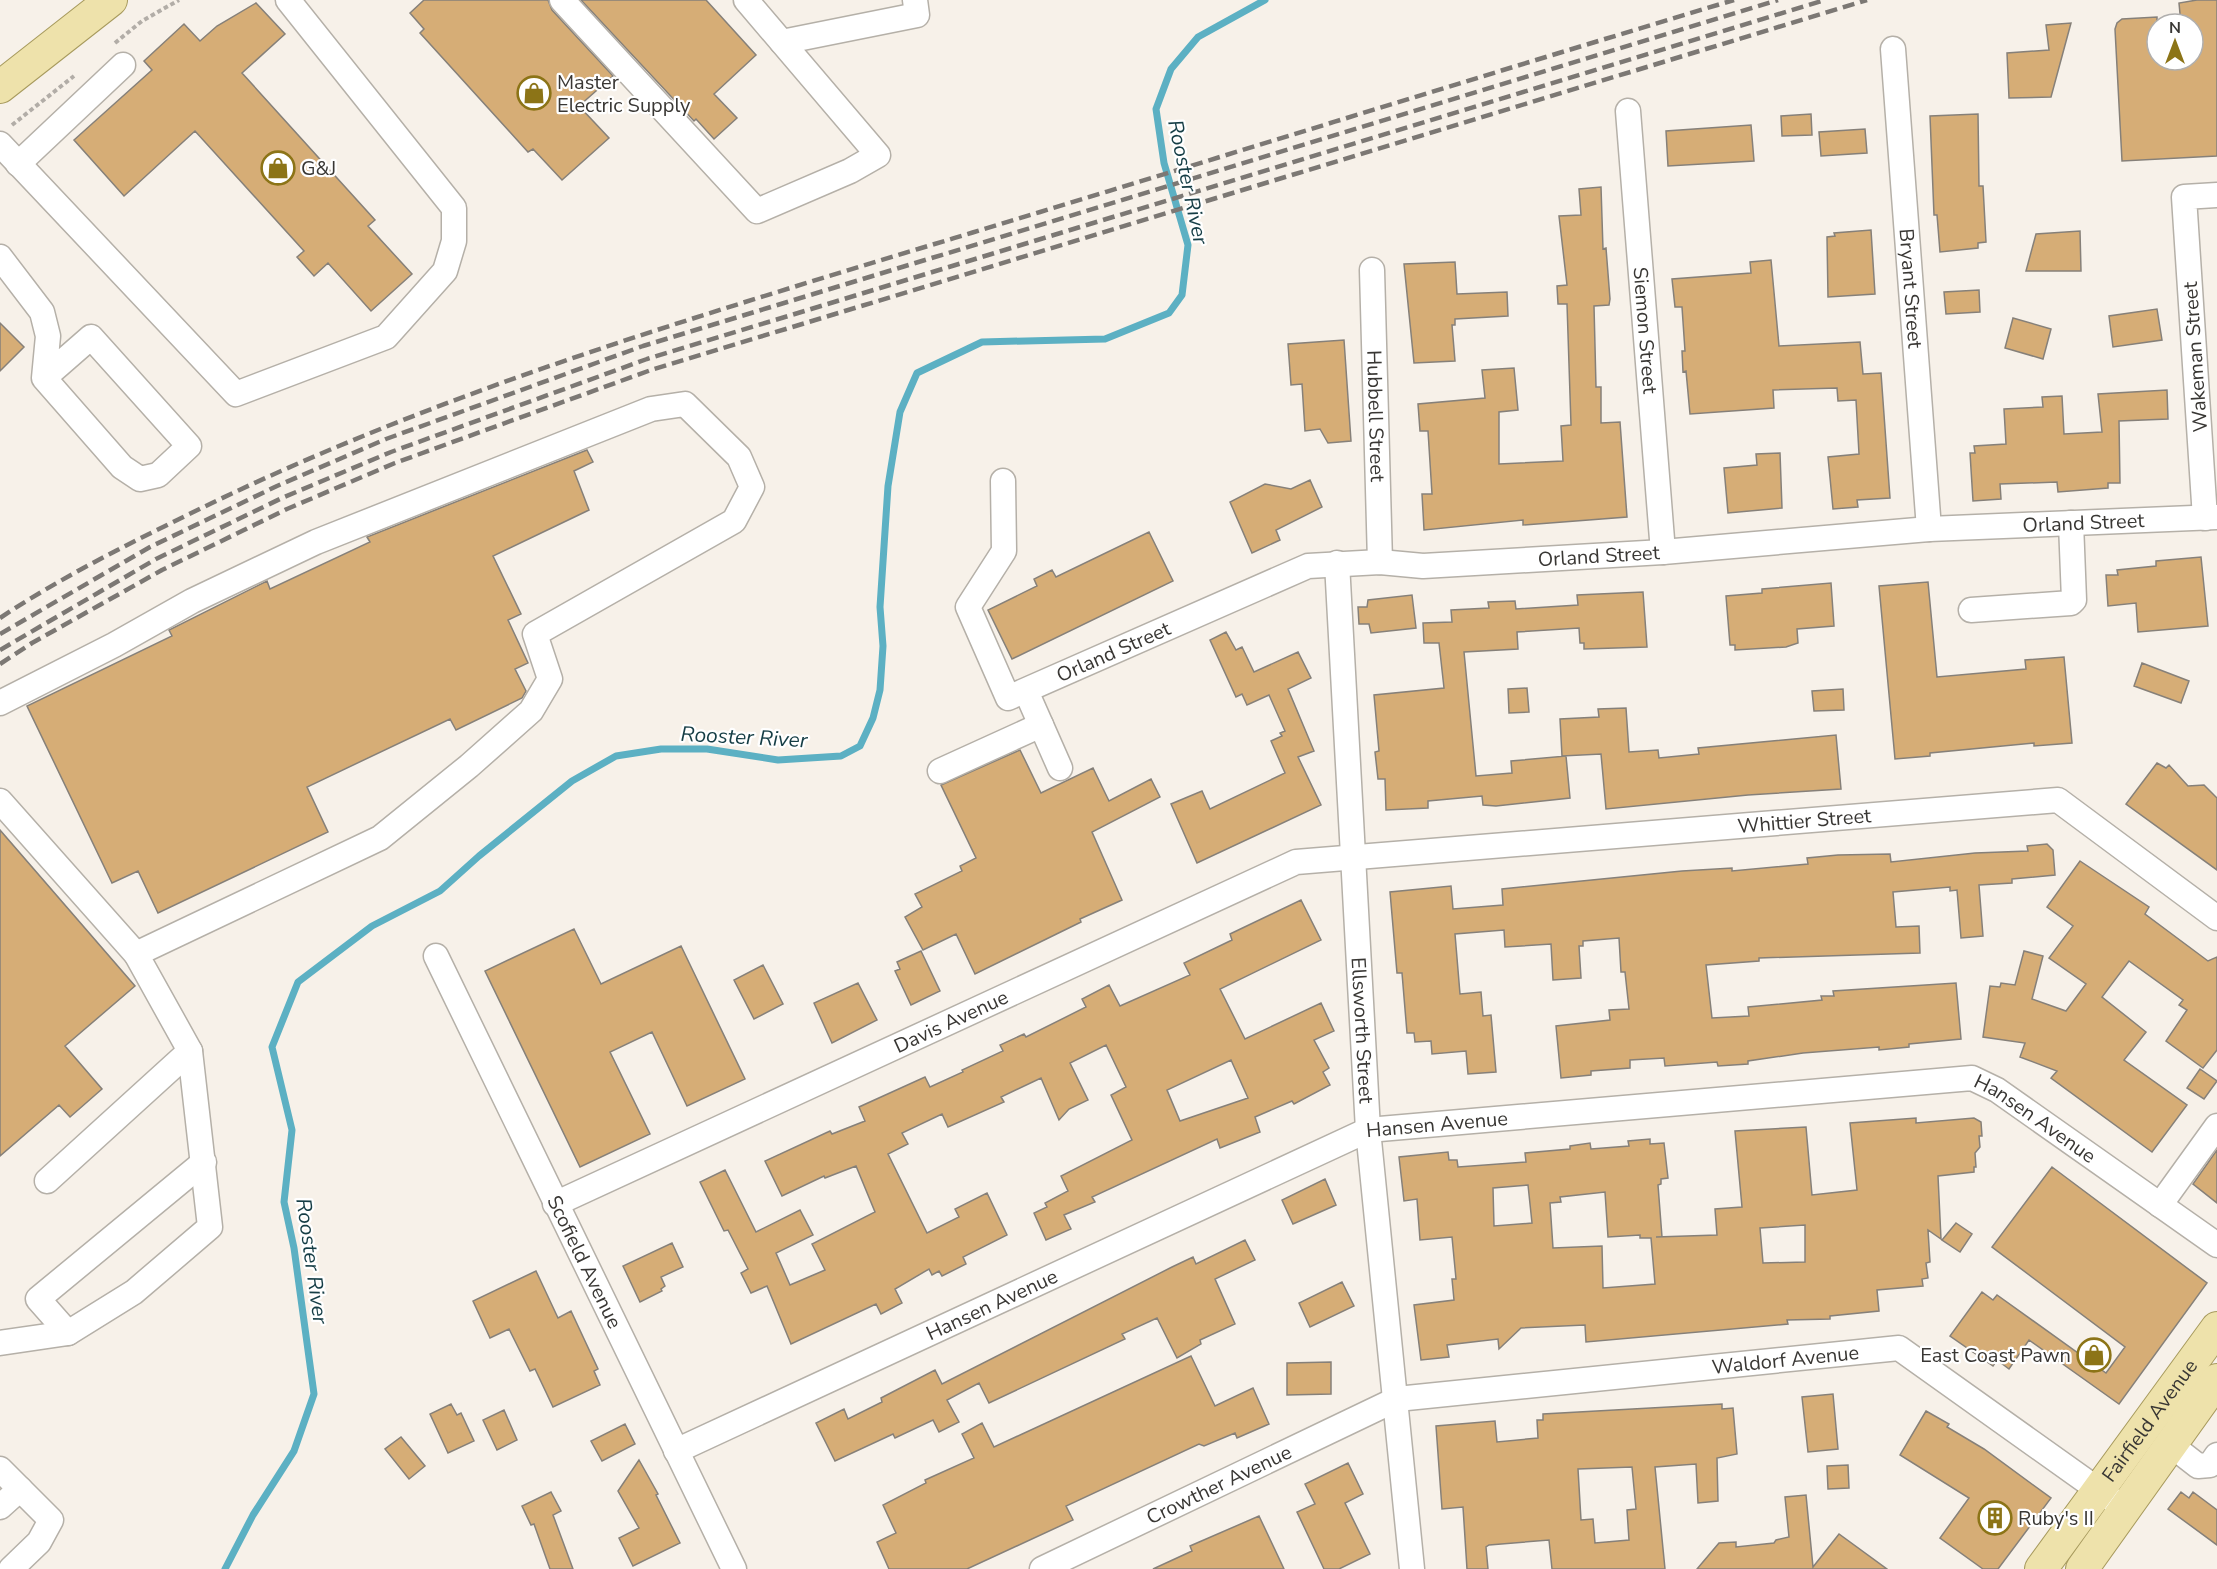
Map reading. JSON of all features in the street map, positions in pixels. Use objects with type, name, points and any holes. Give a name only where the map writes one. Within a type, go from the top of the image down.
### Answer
[{"type":"main road","points":[[0,87],[111,0]]},
{"type":"main road","name":"Fairfield Avenue","points":[[2041,1569],[2217,1328]]},
{"type":"main road","name":"Fairfield Avenue","points":[[2082,1569],[2217,1380]]},
{"type":"street","points":[[0,144],[236,394],[386,337],[445,271],[454,241],[454,208],[288,0]]},
{"type":"street","points":[[562,0],[757,211],[850,171],[878,155],[746,0]]},
{"type":"street","points":[[782,42],[917,15],[915,0]]},
{"type":"street","name":"Bryant Street","points":[[1893,49],[1929,529]]},
{"type":"street","points":[[18,164],[123,65]]},
{"type":"street","name":"Siemon Street","points":[[1628,111],[1663,552]]},
{"type":"street","name":"Wakeman Street","points":[[2211,517],[2184,197],[2217,195]]},
{"type":"street","points":[[0,257],[42,312],[48,336],[44,378],[122,467],[140,479],[158,475],[189,446],[91,337],[44,378]]},
{"type":"street","name":"Hubbell Street","points":[[1372,270],[1380,562]]},
{"type":"street","points":[[0,703],[114,645],[192,601],[316,542],[651,409],[685,404],[739,457],[752,486],[734,521],[534,634],[550,679],[531,711],[469,766],[380,838],[136,954]]},
{"type":"street","points":[[1003,482],[1004,551],[968,607],[1017,694],[1041,725],[1060,768]]},
{"type":"street","name":"Orland Street","points":[[1017,694],[1308,566],[1380,562],[1423,566],[1663,552],[1929,529],[2211,517]]},
{"type":"street","points":[[1971,610],[2070,603],[2074,600],[2071,523]]},
{"type":"street","name":"Ellsworth Street","points":[[1337,563],[1368,1130],[1397,1399],[1412,1569]]},
{"type":"street","points":[[940,771],[1041,725]]},
{"type":"street","name":"Whittier Street","points":[[1352,858],[2058,800],[2217,918]]},
{"type":"street","points":[[0,801],[136,954],[190,1051],[210,1227],[134,1292],[68,1333],[0,1343]]},
{"type":"street","name":"Davis Avenue","points":[[555,1203],[1296,862],[1352,858]]},
{"type":"street","name":"Scofield Avenue","points":[[436,956],[734,1569]]},
{"type":"street","points":[[47,1181],[190,1051]]},
{"type":"street","name":"Hansen Avenue","points":[[676,1450],[1368,1130],[1972,1078],[1997,1090],[2217,1245]]},
{"type":"street","points":[[2160,1205],[2217,1125]]},
{"type":"street","points":[[68,1333],[38,1299],[204,1162]]},
{"type":"street","name":"Waldorf Avenue","points":[[1397,1399],[1899,1348],[2125,1510]]},
{"type":"street","name":"Crowther Avenue","points":[[1042,1569],[1397,1399]]},
{"type":"street","points":[[2171,1445],[2198,1466],[2210,1465],[2217,1455]]},
{"type":"street","points":[[0,1469],[51,1520],[39,1542],[11,1569]]},
{"type":"street","points":[[0,1507],[20,1489]]},
{"type":"building","name":"Master Electric Supply","points":[[424,0],[548,0],[552,10],[613,76],[579,106],[609,138],[562,180],[533,149],[528,152],[420,33],[424,29],[410,13]]},
{"type":"building","points":[[581,0],[706,0],[756,55],[714,94],[737,118],[714,139],[696,119],[694,121]]},
{"type":"building","points":[[2217,0],[2217,156],[2122,161],[2115,29],[2117,23],[2122,19],[2145,18],[2145,72],[2205,72],[2205,12],[2180,12],[2179,3]]},
{"type":"building","name":"G&J","points":[[256,3],[285,34],[242,73],[375,220],[368,226],[412,274],[371,311],[328,263],[314,276],[297,257],[304,251],[195,131],[124,196],[74,140],[152,70],[144,61],[184,24],[200,41],[217,26]]},
{"type":"building","points":[[2071,23],[2051,97],[2009,98],[2007,53],[2049,50],[2046,25]]},
{"type":"building","points":[[1811,114],[1812,135],[1782,136],[1781,116]]},
{"type":"building","points":[[1978,114],[1979,186],[1983,186],[1986,242],[1978,243],[1978,248],[1940,252],[1937,215],[1934,215],[1930,116]]},
{"type":"building","points":[[1751,125],[1754,161],[1668,166],[1666,131]]},
{"type":"building","points":[[1865,129],[1867,153],[1821,156],[1819,132]]},
{"type":"building","points":[[1601,187],[1603,249],[1606,248],[1610,299],[1609,305],[1594,306],[1596,387],[1601,387],[1601,423],[1620,422],[1627,517],[1523,525],[1523,520],[1424,530],[1422,494],[1432,494],[1428,431],[1420,431],[1418,404],[1485,398],[1482,370],[1514,368],[1518,410],[1499,412],[1499,464],[1563,461],[1561,426],[1571,425],[1567,304],[1558,304],[1557,286],[1567,285],[1559,216],[1581,215],[1579,189]]},
{"type":"building","points":[[1871,230],[1875,294],[1828,297],[1827,237],[1835,236],[1834,233]]},
{"type":"building","points":[[2080,231],[2081,271],[2026,271],[2036,234]]},
{"type":"building","points":[[1771,260],[1779,346],[1860,342],[1863,374],[1881,373],[1890,498],[1857,500],[1858,507],[1833,509],[1828,457],[1859,454],[1856,400],[1838,401],[1837,388],[1773,390],[1774,408],[1690,414],[1686,371],[1683,372],[1682,351],[1685,351],[1682,307],[1675,307],[1672,279],[1751,273],[1750,262]]},
{"type":"building","points":[[1455,262],[1457,294],[1507,292],[1508,316],[1455,319],[1455,325],[1452,325],[1455,361],[1414,363],[1404,264]]},
{"type":"building","points":[[1979,290],[1980,312],[1946,314],[1944,292]]},
{"type":"building","points":[[2157,309],[2162,340],[2113,347],[2109,316]]},
{"type":"building","points":[[2013,318],[2051,329],[2043,359],[2005,348]]},
{"type":"building","points":[[0,323],[24,347],[0,371]]},
{"type":"building","points":[[1344,340],[1351,441],[1328,443],[1320,429],[1305,431],[1302,384],[1291,385],[1288,344]]},
{"type":"building","points":[[2167,390],[2168,419],[2119,421],[2120,483],[2108,483],[2108,488],[2058,492],[2057,482],[2000,484],[2001,499],[1973,501],[1970,453],[1975,453],[1974,446],[2006,444],[2004,409],[2043,407],[2042,397],[2062,396],[2064,434],[2102,432],[2098,394]]},
{"type":"building","points":[[587,450],[593,462],[574,471],[589,510],[493,556],[521,614],[508,620],[528,663],[515,669],[526,691],[522,698],[456,730],[450,719],[307,787],[328,832],[158,913],[138,871],[112,883],[27,706],[172,636],[169,630],[267,581],[270,589],[370,542],[367,537]]},
{"type":"building","points":[[1780,453],[1782,508],[1728,513],[1724,468],[1757,465],[1756,454]]},
{"type":"building","points":[[1310,480],[1322,507],[1276,530],[1280,540],[1252,553],[1230,502],[1265,484],[1291,489]]},
{"type":"building","points":[[1149,532],[1173,581],[1012,659],[988,610],[1037,586],[1034,579],[1052,570],[1056,577]]},
{"type":"building","points":[[2201,557],[2208,626],[2138,632],[2136,603],[2108,606],[2106,575],[2118,575],[2117,570],[2156,566],[2156,561]]},
{"type":"building","points":[[1928,582],[1937,677],[2026,669],[2025,660],[2064,657],[2072,743],[2034,746],[2034,743],[1930,753],[1930,756],[1895,759],[1879,586]]},
{"type":"building","points":[[1831,583],[1834,626],[1797,629],[1798,643],[1786,647],[1735,650],[1735,645],[1730,645],[1726,596],[1762,593],[1762,589]]},
{"type":"building","points":[[1643,592],[1647,647],[1584,649],[1584,643],[1580,643],[1579,628],[1517,632],[1518,649],[1464,652],[1476,776],[1512,773],[1511,761],[1566,756],[1570,798],[1496,806],[1483,805],[1482,796],[1428,801],[1428,808],[1386,810],[1385,779],[1378,779],[1375,752],[1379,751],[1374,695],[1444,688],[1439,643],[1424,643],[1423,623],[1452,622],[1451,610],[1489,608],[1488,602],[1515,601],[1516,609],[1578,605],[1577,595]]},
{"type":"building","points":[[1412,595],[1416,628],[1371,633],[1369,624],[1359,624],[1358,607],[1367,607],[1368,600]]},
{"type":"building","points":[[1226,632],[1236,650],[1242,647],[1254,672],[1298,652],[1311,678],[1288,689],[1314,751],[1298,757],[1321,805],[1197,863],[1171,804],[1202,791],[1210,809],[1285,773],[1271,741],[1282,736],[1280,733],[1285,731],[1269,695],[1247,705],[1242,694],[1236,697],[1210,640]]},
{"type":"building","points":[[2142,663],[2189,681],[2181,703],[2134,686]]},
{"type":"building","points":[[1527,688],[1529,712],[1509,713],[1508,689]]},
{"type":"building","points":[[1843,689],[1844,710],[1814,711],[1812,691]]},
{"type":"building","points":[[1626,708],[1629,752],[1658,750],[1659,758],[1699,754],[1698,748],[1836,735],[1841,789],[1748,795],[1606,809],[1601,754],[1562,756],[1560,719],[1599,717],[1598,709]]},
{"type":"building","points":[[1020,750],[1041,793],[1093,768],[1109,801],[1151,779],[1160,797],[1092,832],[1122,900],[1080,919],[1081,922],[975,974],[956,934],[923,950],[905,917],[922,907],[915,894],[962,871],[960,866],[976,858],[941,785]]},
{"type":"building","points":[[2157,763],[2166,768],[2169,765],[2188,786],[2204,785],[2217,798],[2217,870],[2126,804]]},
{"type":"building","points":[[0,830],[135,986],[65,1046],[102,1089],[70,1117],[59,1105],[0,1156]]},
{"type":"building","points":[[2047,844],[2053,850],[2055,875],[2012,879],[2012,883],[1979,885],[1983,936],[1961,938],[1957,890],[1950,891],[1950,887],[1893,892],[1896,927],[1919,926],[1920,953],[1759,958],[1759,961],[1706,965],[1712,1018],[1749,1016],[1748,1007],[1822,1000],[1821,996],[1834,996],[1833,991],[1956,983],[1961,1039],[1909,1044],[1909,1047],[1879,1050],[1879,1047],[1803,1053],[1748,1061],[1748,1064],[1718,1066],[1717,1062],[1665,1066],[1664,1058],[1630,1060],[1630,1068],[1591,1071],[1591,1075],[1561,1078],[1556,1026],[1610,1020],[1609,1010],[1629,1009],[1625,972],[1621,972],[1619,938],[1583,941],[1583,946],[1579,946],[1581,978],[1553,980],[1551,944],[1505,947],[1504,930],[1455,934],[1460,994],[1481,992],[1483,1016],[1491,1015],[1496,1072],[1468,1074],[1466,1051],[1432,1054],[1431,1041],[1415,1042],[1414,1033],[1407,1033],[1402,973],[1397,973],[1390,892],[1451,886],[1453,909],[1503,905],[1502,889],[1682,871],[1732,868],[1732,871],[1808,864],[1807,858],[1838,855],[1890,854],[1891,862],[1975,853],[2028,851],[2027,846]]},
{"type":"building","points":[[2080,861],[2149,907],[2145,914],[2208,961],[2217,957],[2217,1050],[2203,1068],[2166,1041],[2187,1010],[2179,1005],[2183,1000],[2129,961],[2102,997],[2146,1032],[2124,1060],[2187,1105],[2152,1152],[2051,1078],[2057,1071],[2020,1057],[2025,1043],[1983,1037],[1990,986],[2000,987],[2001,983],[2015,985],[2024,951],[2043,956],[2032,999],[2066,1011],[2086,984],[2049,958],[2073,926],[2047,907]]},
{"type":"building","points":[[1301,900],[1321,940],[1220,989],[1245,1039],[1321,1003],[1334,1031],[1314,1040],[1329,1068],[1323,1072],[1330,1085],[1294,1104],[1292,1101],[1255,1117],[1260,1132],[1220,1148],[1217,1139],[1092,1197],[1095,1202],[1064,1215],[1071,1229],[1046,1240],[1034,1213],[1047,1207],[1045,1203],[1068,1191],[1061,1176],[1132,1140],[1111,1095],[1126,1087],[1106,1045],[1070,1063],[1088,1100],[1069,1109],[1059,1120],[1041,1078],[1001,1097],[1004,1102],[948,1127],[942,1114],[902,1133],[908,1144],[888,1154],[927,1233],[959,1217],[955,1209],[987,1193],[1007,1235],[963,1257],[966,1264],[942,1276],[939,1271],[932,1275],[929,1269],[895,1289],[902,1303],[881,1314],[876,1304],[791,1344],[767,1286],[751,1293],[741,1273],[748,1269],[728,1230],[724,1231],[700,1182],[725,1170],[756,1232],[800,1210],[813,1235],[776,1253],[790,1285],[825,1270],[812,1244],[875,1212],[856,1166],[825,1178],[824,1176],[782,1196],[765,1161],[830,1131],[832,1134],[865,1121],[859,1107],[925,1077],[930,1087],[963,1072],[962,1070],[1003,1051],[1000,1045],[1024,1034],[1026,1037],[1086,1007],[1082,999],[1109,985],[1120,1006],[1190,975],[1184,963],[1232,940],[1230,934]],"holes":[[[1231,1060],[1248,1098],[1180,1121],[1167,1090]]]},
{"type":"building","points":[[574,929],[601,984],[681,946],[745,1079],[687,1106],[652,1032],[610,1052],[650,1134],[580,1167],[485,971]]},
{"type":"building","points":[[921,951],[940,991],[911,1005],[895,971],[900,969],[897,962]]},
{"type":"building","points":[[763,965],[783,1004],[754,1019],[734,980]]},
{"type":"building","points":[[858,983],[877,1020],[832,1043],[814,1003]]},
{"type":"building","points":[[2200,1069],[2217,1081],[2204,1099],[2187,1088]]},
{"type":"building","points":[[1916,1118],[1916,1123],[1974,1118],[1981,1122],[1982,1136],[1979,1136],[1980,1147],[1975,1153],[1974,1172],[1938,1176],[1941,1239],[1928,1230],[1930,1262],[1926,1263],[1928,1278],[1922,1279],[1923,1286],[1877,1290],[1879,1311],[1830,1316],[1830,1319],[1787,1320],[1788,1324],[1586,1342],[1585,1325],[1521,1328],[1499,1349],[1498,1339],[1447,1345],[1449,1357],[1421,1360],[1414,1305],[1454,1300],[1452,1279],[1456,1279],[1452,1237],[1420,1240],[1417,1199],[1404,1201],[1399,1157],[1448,1152],[1449,1160],[1457,1160],[1458,1167],[1526,1162],[1525,1153],[1570,1149],[1570,1146],[1590,1143],[1591,1149],[1629,1146],[1628,1141],[1650,1139],[1650,1144],[1664,1143],[1668,1178],[1661,1179],[1661,1184],[1658,1185],[1662,1237],[1717,1235],[1715,1209],[1742,1207],[1735,1131],[1806,1127],[1812,1195],[1857,1190],[1850,1123]],"holes":[[[1528,1185],[1532,1223],[1494,1226],[1493,1188]],[[1605,1192],[1608,1237],[1640,1235],[1640,1238],[1651,1238],[1655,1284],[1603,1288],[1602,1246],[1553,1248],[1550,1203],[1561,1202],[1560,1197]],[[1805,1225],[1805,1262],[1763,1263],[1760,1228]]]},
{"type":"building","points":[[2217,1150],[2217,1203],[2193,1184]]},
{"type":"building","points":[[2052,1167],[2207,1283],[2119,1404],[2029,1340],[2009,1369],[1997,1360],[1993,1366],[1950,1336],[1982,1292],[1993,1300],[1997,1295],[2106,1373],[2125,1347],[1992,1247]]},
{"type":"building","points":[[1325,1179],[1336,1205],[1293,1224],[1282,1200]]},
{"type":"building","points":[[1956,1223],[1972,1234],[1960,1252],[1942,1240]]},
{"type":"building","points":[[1245,1240],[1255,1260],[1215,1279],[1235,1324],[1200,1340],[1201,1344],[1177,1358],[1157,1318],[1122,1334],[1125,1339],[989,1403],[979,1383],[947,1400],[959,1422],[939,1432],[933,1420],[895,1438],[893,1434],[835,1461],[816,1423],[844,1409],[848,1419],[882,1402],[881,1398],[935,1370],[942,1384],[1193,1257],[1196,1264]]},
{"type":"building","points":[[672,1243],[683,1267],[661,1277],[665,1286],[661,1289],[662,1291],[640,1302],[623,1266]]},
{"type":"building","points":[[536,1271],[558,1318],[571,1311],[598,1369],[594,1371],[600,1385],[553,1407],[535,1369],[530,1371],[509,1329],[490,1338],[473,1301]]},
{"type":"building","points":[[1342,1282],[1354,1306],[1310,1327],[1299,1303]]},
{"type":"building","points":[[1191,1356],[1215,1406],[1253,1388],[1269,1424],[1237,1438],[1235,1433],[1204,1446],[1199,1444],[1066,1506],[1073,1520],[967,1569],[889,1569],[877,1542],[896,1533],[883,1505],[926,1483],[925,1480],[974,1458],[962,1434],[982,1423],[994,1447]]},
{"type":"building","points":[[1331,1362],[1331,1394],[1287,1395],[1287,1363]]},
{"type":"building","points":[[1833,1394],[1838,1449],[1808,1452],[1802,1397]]},
{"type":"building","points":[[451,1404],[457,1415],[461,1413],[474,1441],[448,1453],[430,1414]]},
{"type":"building","points":[[1722,1404],[1722,1409],[1733,1408],[1737,1454],[1717,1458],[1718,1501],[1698,1503],[1696,1464],[1655,1467],[1665,1569],[1552,1569],[1549,1540],[1489,1545],[1486,1547],[1488,1569],[1467,1569],[1463,1507],[1442,1509],[1436,1426],[1495,1421],[1497,1442],[1538,1438],[1537,1420],[1543,1420],[1543,1414]],"holes":[[[1632,1467],[1636,1509],[1627,1510],[1629,1540],[1595,1543],[1593,1519],[1581,1520],[1578,1469]]]},
{"type":"building","points":[[504,1410],[517,1440],[497,1450],[483,1420]]},
{"type":"building","name":"Ruby's II","points":[[1926,1411],[1949,1424],[1947,1427],[1984,1449],[2051,1498],[1998,1569],[1983,1569],[1940,1538],[1969,1498],[1900,1455]]},
{"type":"building","points":[[625,1424],[635,1444],[602,1461],[591,1441]]},
{"type":"building","points":[[401,1437],[425,1466],[409,1479],[385,1449]]},
{"type":"building","points":[[639,1460],[658,1494],[656,1495],[680,1543],[633,1566],[619,1538],[639,1528],[618,1491]]},
{"type":"building","points":[[1348,1463],[1363,1494],[1345,1503],[1370,1554],[1339,1569],[1324,1569],[1297,1512],[1315,1504],[1305,1484]]},
{"type":"building","points":[[1848,1465],[1849,1488],[1828,1489],[1827,1466]]},
{"type":"building","points":[[551,1492],[561,1511],[553,1515],[573,1569],[550,1569],[534,1524],[531,1525],[522,1506]]},
{"type":"building","points":[[2181,1492],[2189,1498],[2193,1492],[2217,1510],[2217,1545],[2168,1509]]},
{"type":"building","points":[[1806,1495],[1813,1567],[1839,1534],[1887,1569],[1697,1569],[1719,1543],[1736,1542],[1736,1547],[1774,1543],[1776,1540],[1789,1537],[1785,1497]]},
{"type":"building","points":[[1259,1516],[1284,1569],[1153,1569],[1192,1551],[1190,1546]]},
{"type":"waterway","name":"Rooster River","points":[[225,1569],[253,1515],[294,1451],[314,1394],[294,1248],[284,1202],[292,1130],[272,1047],[298,982],[372,926],[440,891],[479,856],[572,781],[616,756],[661,749],[707,749],[778,760],[841,756],[860,746],[873,718],[880,690],[883,646],[880,607],[888,486],[900,412],[917,373],[982,342],[1105,339],[1169,313],[1182,295],[1188,245],[1164,163],[1156,109],[1171,69],[1198,37],[1265,0]]},
{"type":"railway","points":[[0,618],[131,543],[297,464],[471,394],[560,362],[738,304],[1734,0]]},
{"type":"railway","points":[[0,634],[150,547],[277,486],[386,439],[643,346],[1778,0]]},
{"type":"railway","points":[[0,650],[156,559],[282,498],[391,452],[647,359],[1825,0]]},
{"type":"railway","points":[[0,664],[32,643],[162,570],[287,509],[395,463],[651,370],[1867,0]]},
{"type":"place","name":"Master Electric Supply","points":[[534,93]]},
{"type":"place","name":"G&J","points":[[278,168]]},
{"type":"place","name":"East Coast Pawn","points":[[2094,1355]]},
{"type":"place","name":"Ruby's II","points":[[1995,1518]]}]
